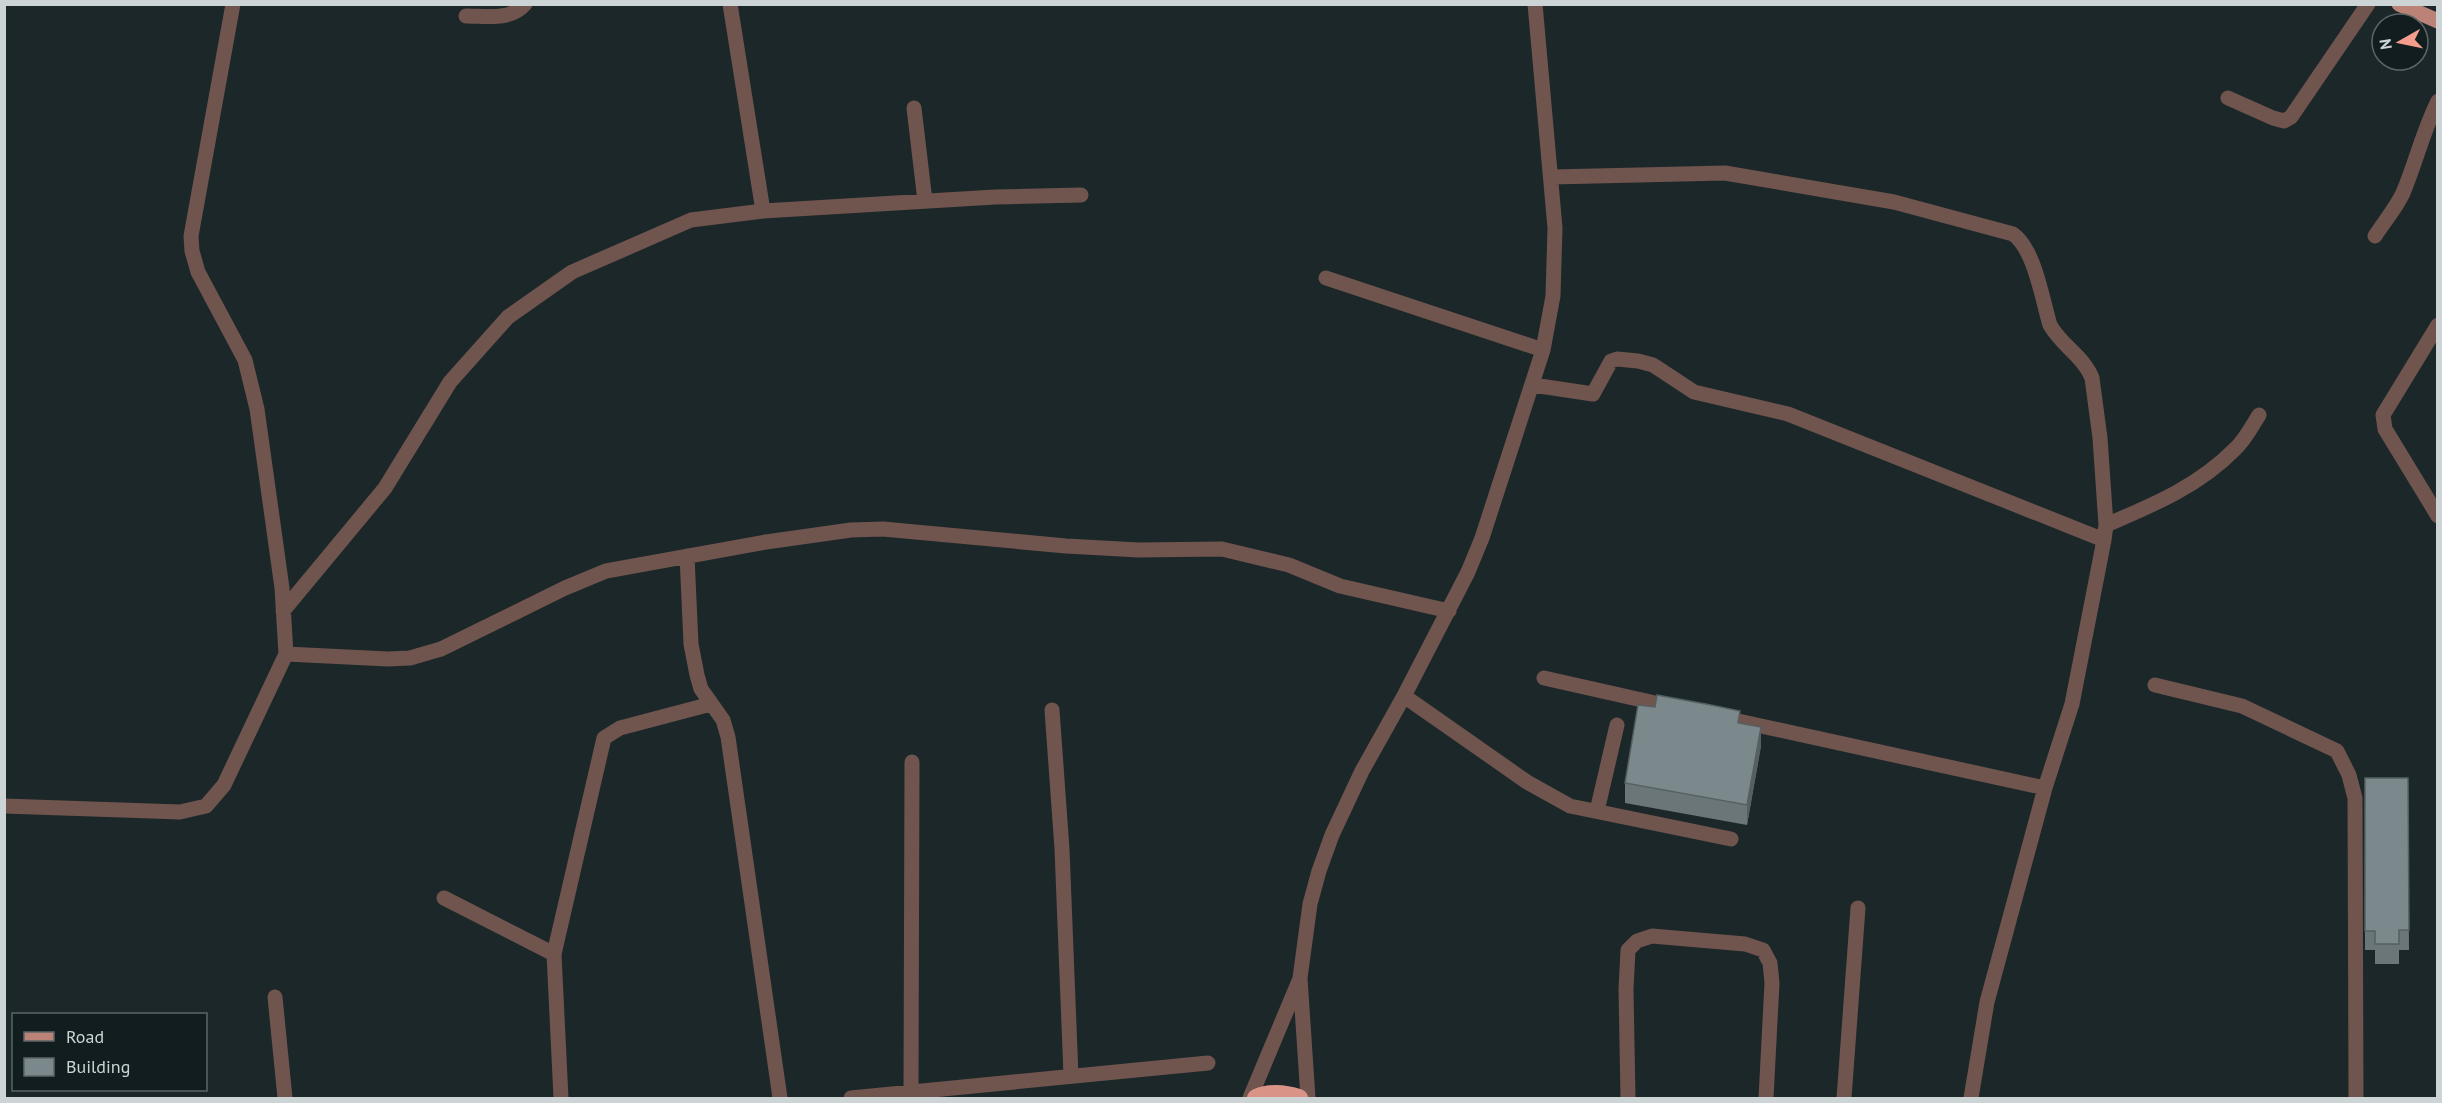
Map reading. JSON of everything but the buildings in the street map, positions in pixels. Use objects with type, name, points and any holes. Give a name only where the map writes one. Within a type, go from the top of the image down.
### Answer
[{"type":"highway","points":[[1256,1098],[1272,1094],[1286,1094],[1299,1098]]},
{"type":"main road","points":[[2398,4],[2438,21]]},
{"type":"street","points":[[4,806],[180,812],[206,806],[224,786],[286,654],[283,611],[257,409],[245,360],[198,272],[192,251],[191,236],[233,4]]},
{"type":"street","points":[[466,16],[507,16],[518,12],[525,4]]},
{"type":"street","points":[[730,4],[763,211]]},
{"type":"street","points":[[1308,1098],[1300,978],[1310,904],[1319,871],[1332,835],[1362,771],[1449,611],[1482,537],[1543,350],[1553,296],[1556,228],[1535,4]]},
{"type":"street","points":[[2228,98],[2273,118],[2284,120],[2290,117],[2368,4]]},
{"type":"street","points":[[2375,236],[2402,196],[2417,157],[2425,127],[2438,101]]},
{"type":"street","points":[[914,108],[925,201]]},
{"type":"street","points":[[1552,177],[1725,173],[1894,202],[2013,234],[2023,245],[2032,264],[2050,325],[2055,334],[2089,369],[2100,438],[2105,532],[2072,704],[2045,788],[1987,1002],[1971,1098]]},
{"type":"street","points":[[283,611],[385,488],[450,382],[508,317],[572,272],[691,220],[763,211],[925,201],[1081,195]]},
{"type":"street","points":[[1326,278],[1543,350]]},
{"type":"street","points":[[2438,324],[2383,415],[2385,429],[2438,516]]},
{"type":"street","points":[[1533,385],[1593,394],[1611,361],[1617,359],[1638,361],[1653,365],[1695,392],[1788,414],[2105,532],[2202,477],[2236,448],[2259,415]]},
{"type":"street","points":[[286,654],[410,658],[441,649],[565,588],[606,571],[821,532],[883,529],[1066,546],[1139,550],[1222,549],[1289,565],[1340,586],[1449,611]]},
{"type":"street","points":[[687,556],[691,644],[701,689],[723,720],[728,737],[780,1098]]},
{"type":"street","points":[[1544,678],[1684,709]]},
{"type":"street","points":[[2155,685],[2242,706],[2337,752],[2349,775],[2355,798],[2356,1098]]},
{"type":"street","points":[[1404,696],[1527,782],[1570,806],[1731,840]]},
{"type":"street","points":[[561,1098],[554,954],[604,738],[620,728],[711,704]]},
{"type":"street","points":[[1052,710],[1062,849],[1071,1076]]},
{"type":"street","points":[[1707,714],[2045,788]]},
{"type":"street","points":[[1597,812],[1617,725]]},
{"type":"street","points":[[910,1093],[912,762]]},
{"type":"street","points":[[444,898],[554,954]]},
{"type":"street","points":[[1844,1098],[1858,908]]},
{"type":"street","points":[[1628,1098],[1626,989],[1628,950],[1637,941],[1652,936],[1745,944],[1763,950],[1770,963],[1772,983],[1766,1098]]},
{"type":"street","points":[[1250,1098],[1300,978]]},
{"type":"street","points":[[274,996],[285,1098]]},
{"type":"street","points":[[851,1098],[1208,1063]]}]
